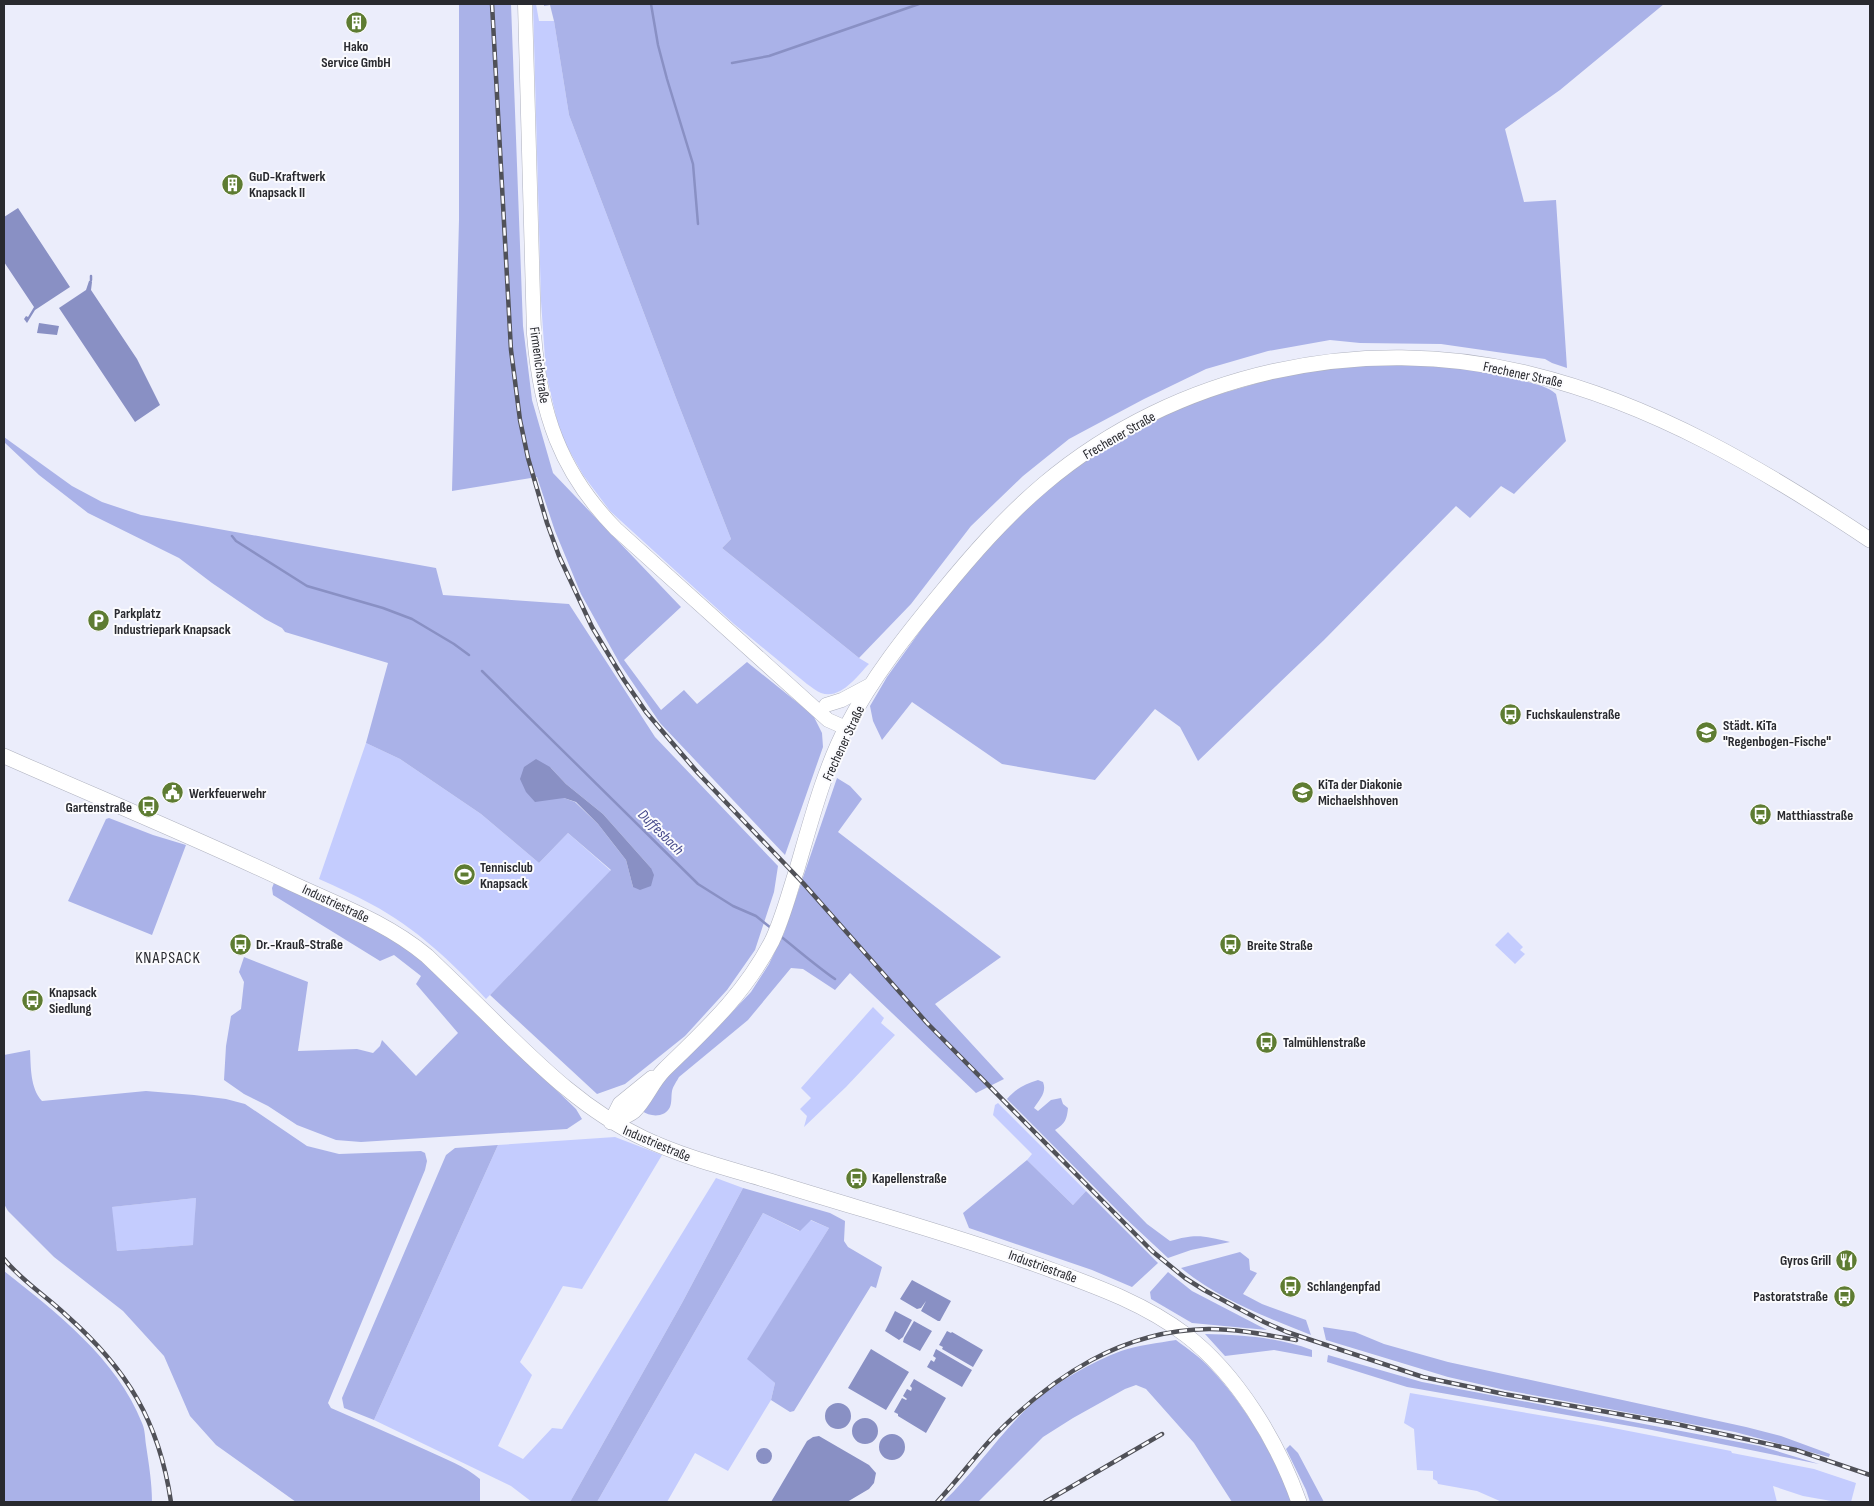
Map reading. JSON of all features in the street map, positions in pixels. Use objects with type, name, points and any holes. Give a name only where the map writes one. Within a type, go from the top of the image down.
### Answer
[{"type":"main road","name":"Frechener Straße","points":[[611,1122],[632,1113],[658,1075],[699,1036],[743,989],[773,939],[780,922],[815,806],[846,728],[872,684],[920,618],[1019,506],[1080,457],[1119,431],[1154,413],[1203,392],[1264,373],[1332,361],[1421,358],[1526,372],[1580,388],[1675,426],[1716,446],[1796,493],[1870,540]]},
{"type":"main road","name":"Industriestraße","points":[[4,756],[235,857],[384,926],[406,939],[551,1076],[611,1122],[643,1139],[698,1160],[1006,1252],[1093,1285],[1152,1313],[1187,1336],[1210,1357],[1238,1390],[1276,1451],[1299,1502]]},
{"type":"street","name":"Firmenichstraße","points":[[525,4],[534,334],[540,385],[556,439],[581,486],[604,516],[828,720],[846,728]]},
{"type":"street","points":[[826,705],[842,700],[872,684]]},
{"type":"street","name":"Firmenichstraße","points":[[792,688],[826,705],[846,728]]},
{"type":"shaded area","points":[[459,4],[511,4],[523,326],[532,400],[553,473],[681,607],[624,660],[661,710],[684,690],[697,704],[747,662],[813,715],[822,733],[823,747],[785,855],[660,723],[620,664],[581,594],[555,531],[537,477],[452,491],[459,220]]},
{"type":"shaded area","points":[[533,4],[536,4],[539,21],[554,21],[569,115],[731,539],[722,548],[869,664],[842,690],[828,694],[817,691],[734,624],[610,511],[583,475],[566,445],[558,425],[546,373],[541,301]]},
{"type":"shaded area","points":[[544,4],[1664,4],[1560,90],[1505,129],[1524,202],[1556,200],[1567,368],[1545,359],[1441,344],[1360,343],[1330,340],[1268,351],[1206,369],[1069,439],[1023,476],[971,526],[911,604],[859,658],[722,548],[731,539],[569,115],[554,21],[550,5],[544,6]]},
{"type":"shaded area","points":[[18,208],[70,287],[35,310],[27,323],[24,319],[26,316],[28,317],[34,307],[4,262],[4,217]]},
{"type":"shaded area","points":[[91,280],[91,290],[137,359],[160,405],[135,422],[59,308],[86,290]]},
{"type":"shaded area","points":[[39,323],[59,326],[57,335],[37,333]]},
{"type":"shaded area","points":[[1379,363],[1473,370],[1540,385],[1556,394],[1566,441],[1514,494],[1501,486],[1470,518],[1456,506],[1324,640],[1198,761],[1180,727],[1155,709],[1095,780],[1002,764],[912,702],[882,740],[873,721],[870,706],[887,677],[933,613],[962,577],[1026,508],[1081,463],[1149,422],[1200,400],[1292,373]]},
{"type":"shaded area","points":[[4,437],[72,486],[102,502],[141,515],[436,568],[443,595],[569,604],[655,737],[778,866],[774,892],[755,950],[727,990],[685,1036],[625,1084],[597,1094],[490,995],[611,870],[568,833],[539,863],[481,814],[400,759],[366,743],[388,663],[285,632],[282,628],[265,619],[212,583],[179,558],[88,513],[39,475],[4,442]],"holes":[[[550,767],[566,784],[603,814],[651,868],[633,887],[626,860],[598,824],[575,802],[564,798]]]},
{"type":"shaded area","name":"Tennisclub Knapsack","points":[[366,743],[400,759],[481,814],[539,863],[568,833],[611,871],[486,999],[447,959],[403,924],[365,901],[319,879]]},
{"type":"shaded area","points":[[536,759],[550,767],[566,784],[603,814],[651,868],[654,875],[651,886],[640,890],[633,887],[626,860],[598,824],[576,802],[564,798],[535,802],[526,792],[520,779],[524,767]]},
{"type":"shaded area","points":[[837,778],[850,786],[862,799],[838,832],[1001,957],[935,1004],[1004,1079],[976,1093],[850,973],[835,990],[803,969],[791,968],[748,1020],[679,1077],[673,1089],[671,1105],[668,1111],[661,1115],[645,1113],[642,1111],[665,1078],[751,992],[769,964],[784,933]]},
{"type":"shaded area","points":[[109,818],[186,845],[152,935],[68,901],[106,819]]},
{"type":"shaded area","points":[[274,883],[379,930],[417,956],[576,1109],[582,1119],[567,1129],[361,1142],[336,1140],[297,1125],[224,1080],[226,1046],[231,1016],[241,1009],[244,982],[239,972],[244,957],[308,982],[298,1051],[357,1049],[373,1053],[380,1046],[382,1040],[416,1076],[458,1033],[416,984],[421,976],[394,955],[380,961],[273,895],[272,888]]},
{"type":"shaded area","points":[[1508,932],[1523,947],[1520,950],[1525,954],[1515,964],[1495,945]]},
{"type":"shaded area","points":[[873,1007],[884,1018],[881,1023],[895,1035],[846,1087],[804,1127],[807,1116],[800,1109],[811,1098],[801,1088]]},
{"type":"shaded area","points":[[30,1050],[33,1084],[42,1101],[146,1091],[226,1099],[245,1104],[307,1146],[339,1154],[421,1151],[425,1153],[427,1161],[425,1170],[328,1403],[331,1408],[468,1470],[480,1479],[480,1502],[296,1502],[216,1445],[190,1416],[164,1356],[123,1311],[54,1257],[8,1211],[4,1204],[4,1055]],"holes":[[[196,1198],[193,1245],[117,1251],[112,1207]]]},
{"type":"shaded area","points":[[1038,1080],[1043,1082],[1044,1089],[1034,1108],[1038,1111],[1051,1100],[1061,1098],[1063,1104],[1068,1108],[1067,1115],[1061,1126],[1055,1130],[1147,1224],[1170,1241],[1200,1236],[1230,1242],[1191,1250],[1168,1258],[1123,1216],[1007,1099],[1021,1087]]},
{"type":"shaded area","points":[[998,1103],[1086,1191],[1073,1205],[1027,1160],[1032,1154],[993,1115],[995,1105]]},
{"type":"shaded area","points":[[615,1137],[662,1155],[582,1289],[563,1286],[520,1362],[532,1375],[498,1446],[523,1459],[552,1428],[562,1429],[716,1178],[743,1188],[682,1303],[570,1502],[532,1502],[511,1486],[374,1420],[498,1145]]},
{"type":"shaded area","points":[[498,1145],[374,1420],[344,1408],[342,1398],[446,1155],[455,1148]]},
{"type":"shaded area","points":[[1027,1160],[1073,1205],[1086,1191],[1158,1263],[1132,1287],[1092,1270],[969,1228],[963,1213]]},
{"type":"shaded area","points":[[743,1188],[830,1213],[845,1221],[844,1241],[848,1247],[882,1267],[876,1288],[871,1286],[794,1411],[790,1412],[771,1400],[775,1383],[747,1359],[829,1228],[811,1220],[800,1231],[763,1213],[597,1502],[570,1502],[682,1303]]},
{"type":"shaded area","points":[[196,1198],[194,1245],[117,1251],[111,1207]]},
{"type":"shaded area","points":[[763,1213],[799,1231],[810,1220],[829,1228],[749,1357],[775,1383],[771,1400],[728,1471],[695,1453],[667,1502],[597,1502]]},
{"type":"shaded area","points":[[1240,1252],[1249,1259],[1250,1270],[1257,1273],[1243,1294],[1262,1304],[1306,1320],[1311,1335],[1227,1298],[1181,1268]]},
{"type":"shaded area","points":[[4,1271],[64,1320],[83,1338],[117,1378],[131,1400],[144,1428],[152,1502],[4,1502]]},
{"type":"shaded area","points":[[1168,1272],[1192,1291],[1267,1330],[1192,1323],[1151,1299],[1150,1292]]},
{"type":"shaded area","points":[[912,1280],[951,1301],[940,1321],[921,1311],[926,1301],[921,1308],[917,1309],[900,1299]]},
{"type":"shaded area","points":[[895,1311],[912,1320],[903,1337],[899,1340],[885,1331]]},
{"type":"shaded area","points":[[914,1321],[932,1331],[920,1351],[903,1342]]},
{"type":"shaded area","points":[[1323,1327],[1355,1332],[1384,1344],[1448,1362],[1746,1427],[1781,1436],[1830,1454],[1829,1457],[1735,1432],[1505,1390],[1448,1377],[1326,1340]]},
{"type":"shaded area","points":[[947,1331],[983,1350],[973,1367],[942,1349],[943,1347],[939,1345]]},
{"type":"shaded area","points":[[1205,1334],[1273,1339],[1312,1350],[1312,1357],[1274,1350],[1225,1356]]},
{"type":"shaded area","points":[[1176,1340],[1207,1365],[1236,1399],[1268,1449],[1293,1502],[1232,1502],[1194,1443],[1146,1389],[1136,1385],[1125,1389],[1073,1418],[1043,1437],[978,1502],[943,1502],[1023,1413],[1054,1386],[1087,1366],[1110,1355],[1141,1346]]},
{"type":"shaded area","points":[[871,1349],[909,1372],[886,1410],[848,1388]]},
{"type":"shaded area","points":[[936,1349],[972,1370],[962,1387],[927,1367],[931,1360],[934,1362],[936,1358],[933,1356]]},
{"type":"shaded area","points":[[1328,1355],[1422,1382],[1760,1446],[1819,1464],[1647,1429],[1407,1387],[1327,1362]]},
{"type":"shaded area","points":[[914,1379],[946,1398],[926,1433],[894,1412],[902,1398],[907,1399],[903,1396],[907,1389],[911,1391],[912,1388],[910,1386]]},
{"type":"shaded area","points":[[1410,1393],[1598,1425],[1731,1451],[1732,1453],[1814,1469],[1856,1483],[1851,1502],[1837,1502],[1803,1496],[1773,1486],[1777,1502],[1502,1502],[1477,1491],[1438,1484],[1433,1479],[1433,1471],[1417,1470],[1414,1429],[1404,1423]]},
{"type":"shaded area","points":[[838,1403],[847,1407],[851,1416],[847,1425],[838,1429],[829,1425],[825,1416],[829,1407]]},
{"type":"shaded area","points":[[865,1418],[874,1422],[878,1431],[874,1440],[865,1444],[856,1440],[852,1431],[856,1422]]},
{"type":"shaded area","points":[[892,1434],[901,1438],[905,1447],[901,1456],[892,1460],[883,1456],[879,1447],[883,1438]]},
{"type":"shaded area","points":[[819,1436],[869,1465],[876,1473],[874,1483],[869,1489],[847,1502],[771,1502],[807,1441]]},
{"type":"shaded area","points":[[1290,1445],[1298,1453],[1324,1502],[1310,1502],[1286,1449]]},
{"type":"shaded area","points":[[761,1448],[767,1448],[772,1453],[770,1462],[761,1464],[756,1459],[756,1453]]},
{"type":"waterway","points":[[651,4],[658,45],[693,164],[698,224]]},
{"type":"waterway","points":[[732,63],[769,56],[919,4]]},
{"type":"waterway","points":[[232,536],[236,541],[307,586],[383,608],[412,619],[469,655]]},
{"type":"waterway","name":"Duffesbach","points":[[482,671],[698,884],[733,906],[756,916],[771,928]]},
{"type":"waterway","name":"Duffesbach","points":[[779,935],[835,979]]},
{"type":"railway","points":[[492,4],[511,350],[520,420],[528,458],[559,556],[592,627],[646,712],[698,773],[803,883],[927,1023],[1152,1251],[1185,1278],[1264,1322],[1287,1332],[1423,1377],[1504,1394],[1676,1424],[1796,1450],[1870,1475]]},
{"type":"railway","points":[[4,1259],[18,1274],[88,1335],[123,1377],[149,1421],[166,1473],[171,1502]]},
{"type":"railway","points":[[937,1502],[994,1436],[1040,1394],[1091,1360],[1118,1347],[1177,1331],[1209,1329],[1242,1331],[1296,1340]]},
{"type":"railway","points":[[1045,1502],[1162,1434]]},
{"type":"place","name":"Hako Service GmbH","points":[[356,23]]},
{"type":"place","name":"GuD-Kraftwerk Knapsack II","points":[[233,184]]},
{"type":"place","name":"Parkplatz Industriepark Knapsack","points":[[98,621]]},
{"type":"place","name":"Fuchskaulenstraße","points":[[1510,714]]},
{"type":"place","name":"Städt. KiTa \"Regenbogen-Fische\"","points":[[1707,733]]},
{"type":"place","name":"KiTa der Diakonie Michaelshhoven","points":[[1302,792]]},
{"type":"place","name":"Werkfeuerwehr","points":[[173,793]]},
{"type":"place","name":"Gartenstraße","points":[[148,807]]},
{"type":"place","name":"Matthiasstraße","points":[[1761,815]]},
{"type":"place","name":"Tennisclub Knapsack","points":[[464,875]]},
{"type":"place","name":"Dr.-Krauß-Straße","points":[[240,944]]},
{"type":"place","name":"Breite Straße","points":[[1231,945]]},
{"type":"place","name":"Knapsack Siedlung","points":[[33,1000]]},
{"type":"place","name":"Talmühlenstraße","points":[[1267,1042]]},
{"type":"place","name":"Kapellenstraße","points":[[856,1178]]},
{"type":"place","name":"Gyros Grill","points":[[1847,1260]]},
{"type":"place","name":"Schlangenpfad","points":[[1291,1286]]},
{"type":"place","name":"Pastoratstraße","points":[[1844,1296]]},
{"type":"district","name":"KNAPSACK","points":[[168,957]]}]
